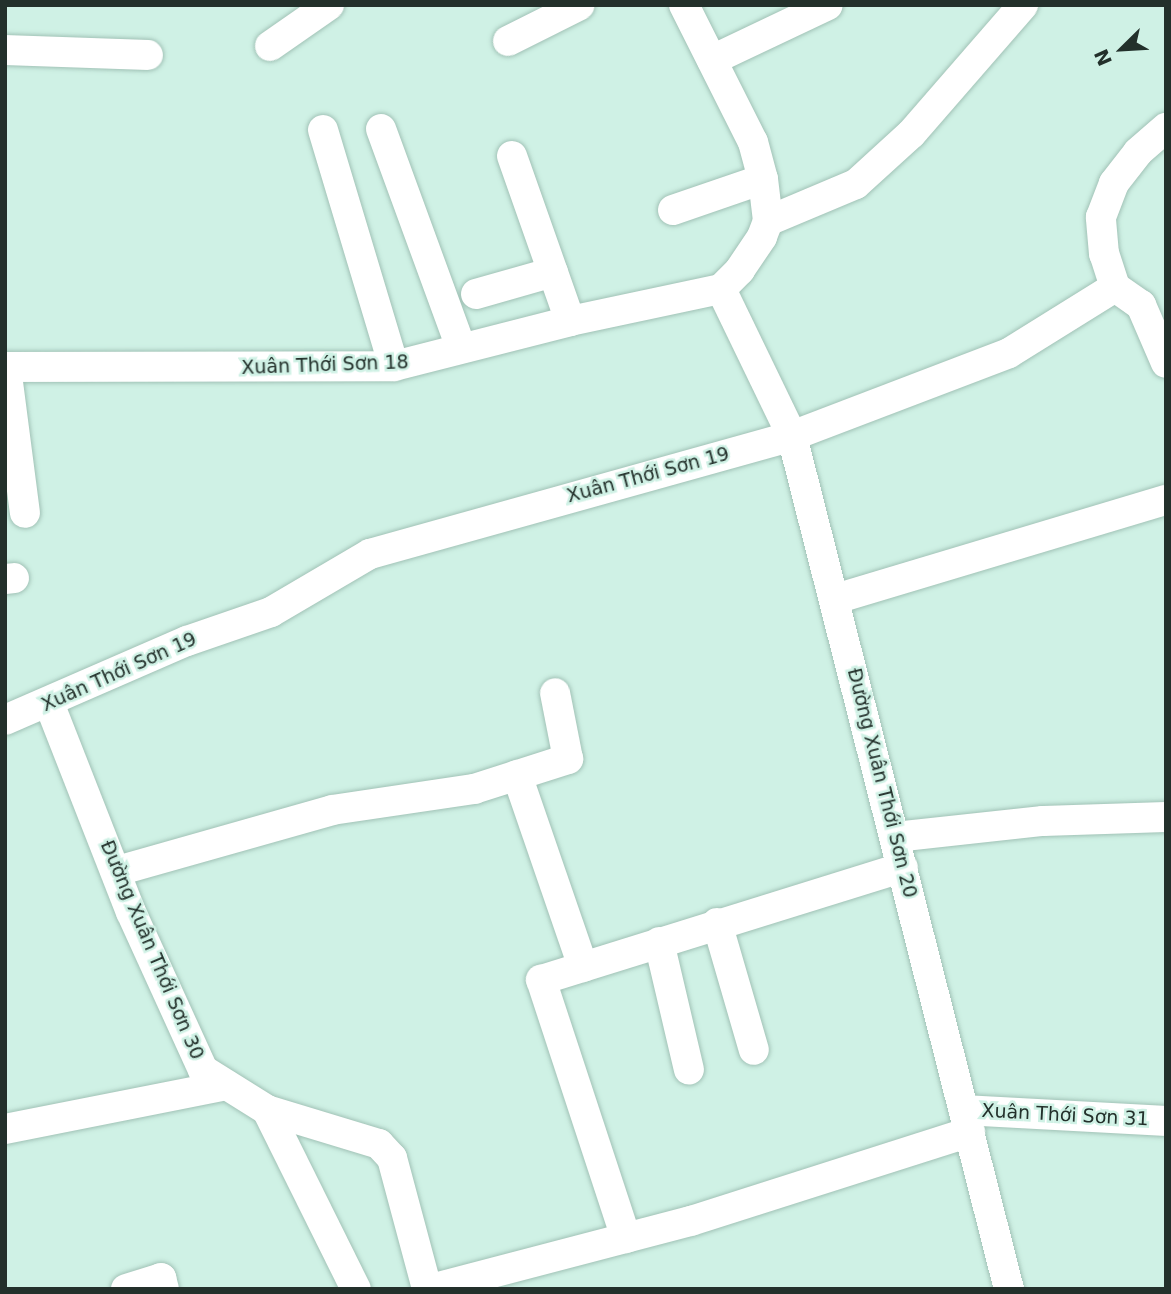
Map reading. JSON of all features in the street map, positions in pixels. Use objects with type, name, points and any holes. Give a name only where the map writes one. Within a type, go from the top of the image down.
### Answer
[{"type":"street","points":[[270,46],[329,5]]},
{"type":"street","points":[[508,41],[580,5]]},
{"type":"street","points":[[684,5],[753,142],[763,179],[768,221],[755,251],[720,289]]},
{"type":"street","points":[[712,60],[828,5]]},
{"type":"street","points":[[768,221],[856,184],[911,134],[1023,5]]},
{"type":"street","points":[[5,50],[148,55]]},
{"type":"street","points":[[1166,128],[1138,152],[1114,183],[1101,217],[1104,254],[1115,287],[1141,305],[1166,363]]},
{"type":"street","points":[[381,129],[461,348]]},
{"type":"street","points":[[323,130],[394,366]]},
{"type":"street","points":[[512,156],[570,321]]},
{"type":"street","points":[[673,210],[763,179]]},
{"type":"street","points":[[476,294],[553,272]]},
{"type":"street","name":"Xuân Thới Sơn 19","points":[[5,720],[187,641],[271,612],[370,554],[792,436],[1009,353],[1115,287]]},
{"type":"street","name":"Xuân Thới Sơn 18","points":[[6,367],[394,366],[570,321],[720,289]]},
{"type":"street","name":"Đường Xuân Thới Sơn 20","points":[[720,289],[792,436],[1009,1289]]},
{"type":"street","points":[[6,367],[25,513]]},
{"type":"street","points":[[835,598],[1166,500]]},
{"type":"street","points":[[117,872],[332,810],[474,789],[568,759],[555,693]]},
{"type":"street","name":"Đường Xuân Thới Sơn 30","points":[[49,703],[117,872],[202,1070],[267,1110],[379,1143],[392,1158],[429,1289]]},
{"type":"street","points":[[517,775],[583,967]]},
{"type":"street","points":[[895,837],[1043,821],[1166,817]]},
{"type":"street","points":[[626,1238],[541,980],[903,867]]},
{"type":"street","points":[[717,923],[754,1050]]},
{"type":"street","points":[[659,942],[689,1070]]},
{"type":"street","points":[[5,1129],[227,1085]]},
{"type":"street","points":[[267,1110],[356,1289]]},
{"type":"street","points":[[429,1289],[626,1238],[967,1121]]},
{"type":"street","name":"Xuân Thới Sơn 31","points":[[967,1121],[1166,1121]]},
{"type":"street","points":[[126,1289],[160,1278],[164,1289]]}]
